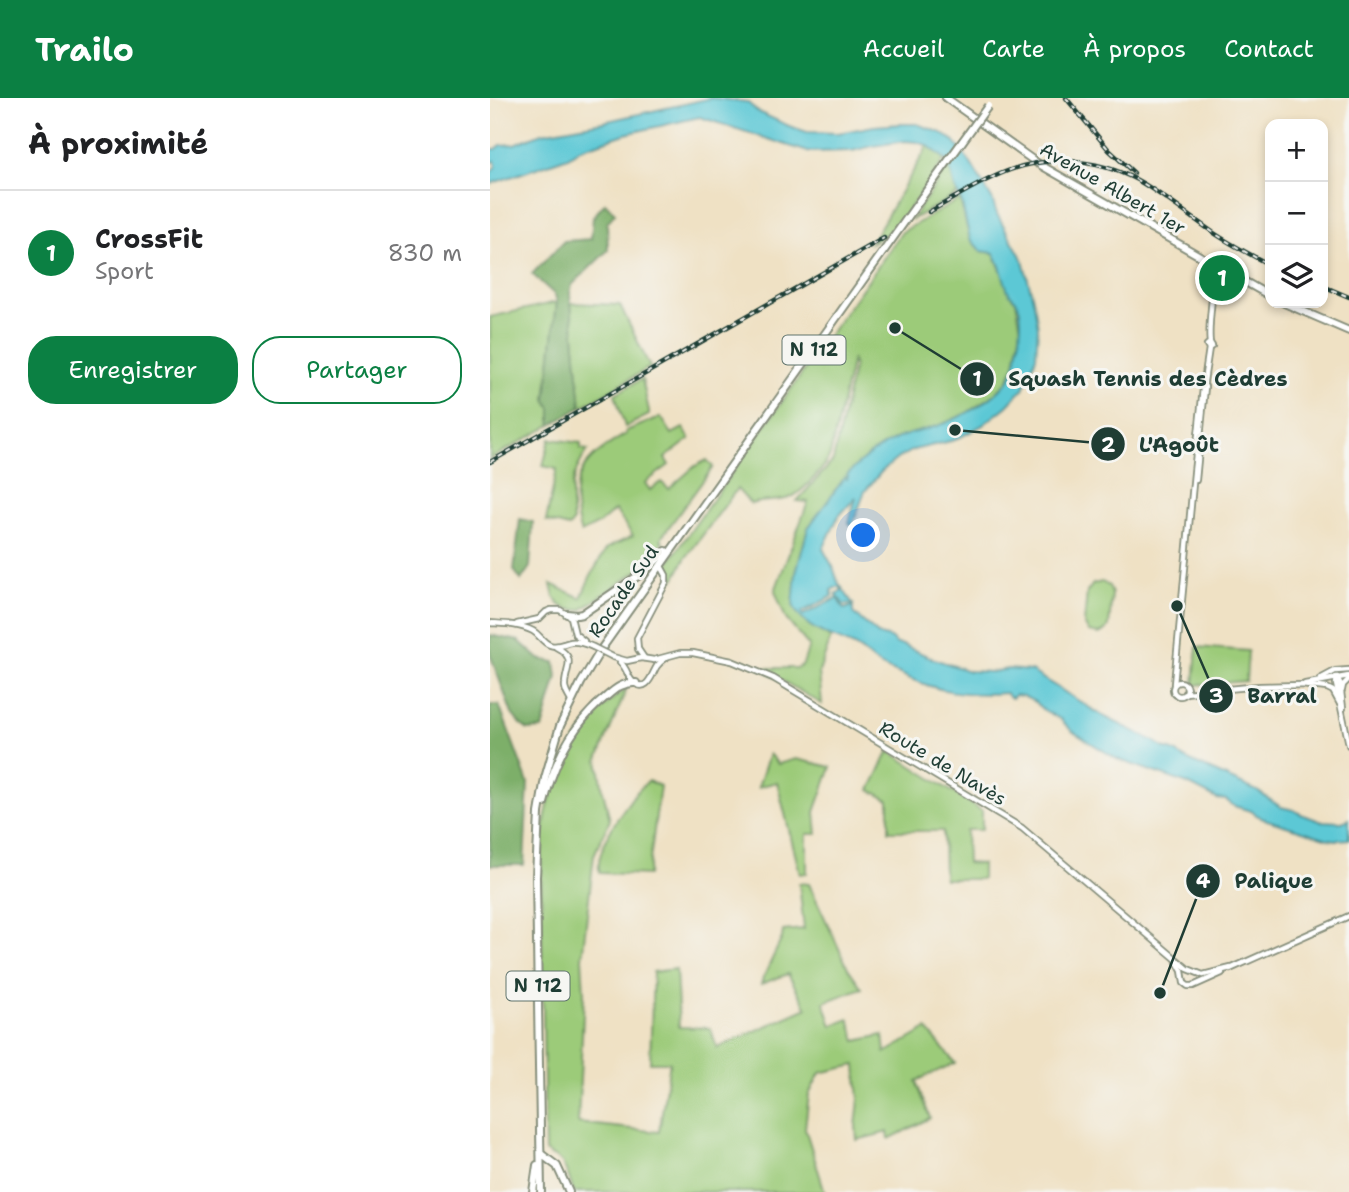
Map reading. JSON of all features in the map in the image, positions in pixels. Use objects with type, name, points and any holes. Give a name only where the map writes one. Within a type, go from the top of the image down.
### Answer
[{"type":"main road","name":"Avenue Albert 1er","points":[[946,98],[1037,163],[1265,293]]},
{"type":"main road","name":"Rocade Sud","points":[[541,1192],[536,864],[538,825],[542,788],[557,735],[571,701],[590,665],[993,98]]},
{"type":"main road","points":[[1218,267],[1209,331],[1173,688],[1175,694],[1181,695],[1301,685],[1327,688],[1340,704]]},
{"type":"main road","points":[[1295,308],[1349,331]]},
{"type":"main road","points":[[539,635],[538,624],[542,615],[551,610],[582,614],[645,571],[662,556],[701,509]]},
{"type":"main road","points":[[654,671],[652,664],[638,649],[637,638],[666,583],[666,575],[661,565]]},
{"type":"main road","points":[[566,643],[574,631],[573,621],[568,614]]},
{"type":"main road","points":[[513,625],[539,620]]},
{"type":"main road","points":[[490,623],[529,629],[544,642],[564,652],[569,664],[564,686],[571,701]]},
{"type":"main road","name":"Route de Navès","points":[[574,631],[579,638],[593,647],[624,661],[654,660],[688,653],[732,661],[765,673],[1022,828],[1194,972]]},
{"type":"main road","name":"Route de Navès","points":[[552,646],[578,642],[593,647]]},
{"type":"main road","points":[[536,864],[547,791],[566,746],[584,718],[603,698],[620,686],[648,682],[660,663],[670,656]]},
{"type":"main road","name":"Route de Navès","points":[[613,657],[623,664],[636,684]]},
{"type":"main road","points":[[628,671],[634,660]]},
{"type":"main road","points":[[1175,670],[1187,690],[1185,693]]},
{"type":"main road","points":[[1316,681],[1338,670],[1349,674]]},
{"type":"main road","points":[[1301,685],[1337,677],[1341,673],[1349,674]]},
{"type":"main road","points":[[1342,694],[1349,674]]},
{"type":"main road","points":[[1328,675],[1337,677]]},
{"type":"main road","points":[[1337,677],[1342,694],[1344,720]]},
{"type":"main road","points":[[1337,677],[1336,684],[1349,745]]},
{"type":"main road","points":[[1174,684],[1179,682],[1199,692]]},
{"type":"main road","points":[[1172,955],[1181,969],[1184,983],[1188,986],[1349,916]]},
{"type":"main road","points":[[1183,977],[1187,972],[1203,975],[1231,968]]},
{"type":"main road","points":[[1194,972],[1198,977],[1196,984]]},
{"type":"main road","points":[[533,1192],[537,1169],[540,1096]]},
{"type":"main road","points":[[541,1154],[557,1166],[569,1192]]},
{"type":"green space","points":[[927,145],[945,159],[895,229],[871,243],[925,151]]},
{"type":"green space","points":[[949,165],[958,194],[911,220]]},
{"type":"green space","points":[[960,199],[970,239],[981,251],[994,253],[1016,301],[1021,329],[1015,365],[1007,382],[994,395],[965,414],[941,425],[898,438],[864,459],[834,491],[808,528],[796,573],[793,605],[804,621],[831,638],[819,672],[822,704],[766,671],[767,668],[798,668],[803,664],[809,646],[786,619],[775,591],[808,502],[797,501],[833,461],[854,365],[852,360],[830,455],[812,480],[789,498],[751,504],[737,489],[685,559],[674,580],[666,566],[902,232]]},
{"type":"green space","points":[[605,203],[615,213],[607,223],[608,250],[572,285],[570,293],[581,407],[551,425],[551,408],[546,400],[557,302],[555,295],[532,274],[564,241],[591,239],[593,217]]},
{"type":"green space","points":[[557,302],[546,400],[551,408],[551,425],[490,459],[490,317]]},
{"type":"green space","points":[[571,303],[620,305],[650,367],[581,407]]},
{"type":"green space","points":[[642,379],[649,415],[625,427],[615,394]]},
{"type":"green space","points":[[661,417],[672,434],[683,428],[690,439],[665,458],[669,465],[645,483],[650,490],[661,482],[669,489],[695,466],[707,460],[713,467],[661,538],[663,542],[644,561],[640,569],[581,610],[568,609],[557,601],[551,584],[581,598],[607,548],[633,536],[615,510],[599,524],[581,533],[577,520],[576,492],[582,471],[588,462],[626,434],[626,431]]},
{"type":"green space","points":[[550,439],[581,443],[581,449],[588,450],[574,476],[573,522],[569,527],[546,521],[557,469],[543,466]]},
{"type":"green space","points":[[520,519],[533,522],[530,567],[521,580],[514,570]]},
{"type":"green space","points":[[1102,582],[1109,586],[1112,594],[1109,626],[1099,634],[1089,632],[1084,623],[1087,592],[1093,584]]},
{"type":"green space","points":[[490,635],[519,641],[539,659],[555,662],[557,677],[542,729],[528,730],[512,714],[490,654]]},
{"type":"green space","points":[[1197,647],[1248,651],[1246,681],[1194,685]]},
{"type":"green space","points":[[627,688],[598,759],[610,820],[594,855],[582,958],[584,993],[578,1123],[659,1132],[670,1062],[650,1062],[653,972],[676,969],[679,1027],[710,1028],[717,1048],[807,1008],[788,974],[761,984],[783,931],[804,929],[799,883],[809,884],[848,968],[862,988],[824,1002],[832,1026],[849,1019],[856,1041],[883,1035],[885,1053],[927,1029],[955,1063],[916,1081],[930,1118],[889,1139],[888,1132],[857,1140],[859,1100],[856,1065],[820,1073],[809,1094],[805,1128],[825,1192],[574,1192],[562,1163],[545,1151],[541,873],[548,805],[559,770],[576,739],[599,711]]},
{"type":"green space","points":[[490,705],[499,705],[528,783],[524,865],[490,865]]},
{"type":"green space","points":[[889,751],[982,811],[982,830],[966,830],[967,863],[982,864],[982,879],[944,879],[943,831],[889,831],[889,800],[870,790]]},
{"type":"green space","points":[[769,754],[778,764],[796,759],[831,767],[815,812],[817,834],[807,834],[807,873],[800,874],[777,782],[758,787]]},
{"type":"green space","points":[[648,781],[660,786],[648,875],[600,873],[600,857],[608,836],[631,799]]},
{"type":"water","points":[[711,98],[747,102],[758,112],[807,132],[838,133],[874,126],[917,124],[953,140],[992,199],[997,214],[1023,260],[1034,303],[1038,327],[1036,357],[1023,389],[983,425],[955,440],[913,450],[898,458],[882,471],[865,491],[852,526],[849,523],[856,497],[838,517],[823,549],[838,582],[853,604],[844,605],[836,594],[842,590],[839,586],[831,590],[833,596],[802,612],[803,615],[837,598],[844,609],[853,606],[853,613],[879,635],[934,659],[969,671],[1031,671],[1103,716],[1188,760],[1257,791],[1281,807],[1320,821],[1342,822],[1349,819],[1349,839],[1328,839],[1261,818],[1251,811],[1217,799],[1188,784],[1117,759],[1023,696],[1015,695],[1012,698],[1006,693],[952,691],[913,680],[882,666],[861,650],[819,631],[804,621],[793,605],[796,573],[808,528],[845,477],[847,479],[847,475],[871,454],[902,436],[955,419],[989,399],[1006,383],[1015,366],[1020,310],[1009,293],[994,253],[981,251],[970,239],[949,165],[927,145],[917,142],[905,141],[852,151],[808,152],[700,117],[625,134],[490,184],[490,173],[496,166],[495,161],[490,162],[490,149],[514,144],[542,133]]},
{"type":"railway","points":[[1066,98],[1109,150],[1134,173]]},
{"type":"railway","points":[[929,212],[1010,170],[1044,162],[1078,162],[1112,169],[1144,184],[1221,237],[1265,262]]},
{"type":"railway","points":[[490,462],[884,238]]},
{"type":"railway","points":[[1328,288],[1349,297]]},
{"type":"place","name":"CrossFit","points":[[1222,278]]},
{"type":"place","name":"Squash Tennis des Cèdres","points":[[895,328]]},
{"type":"place","name":"L'Agoût","points":[[955,430]]},
{"type":"place","name":"Barral","points":[[1177,606]]},
{"type":"place","name":"Palique","points":[[1160,993]]}]
